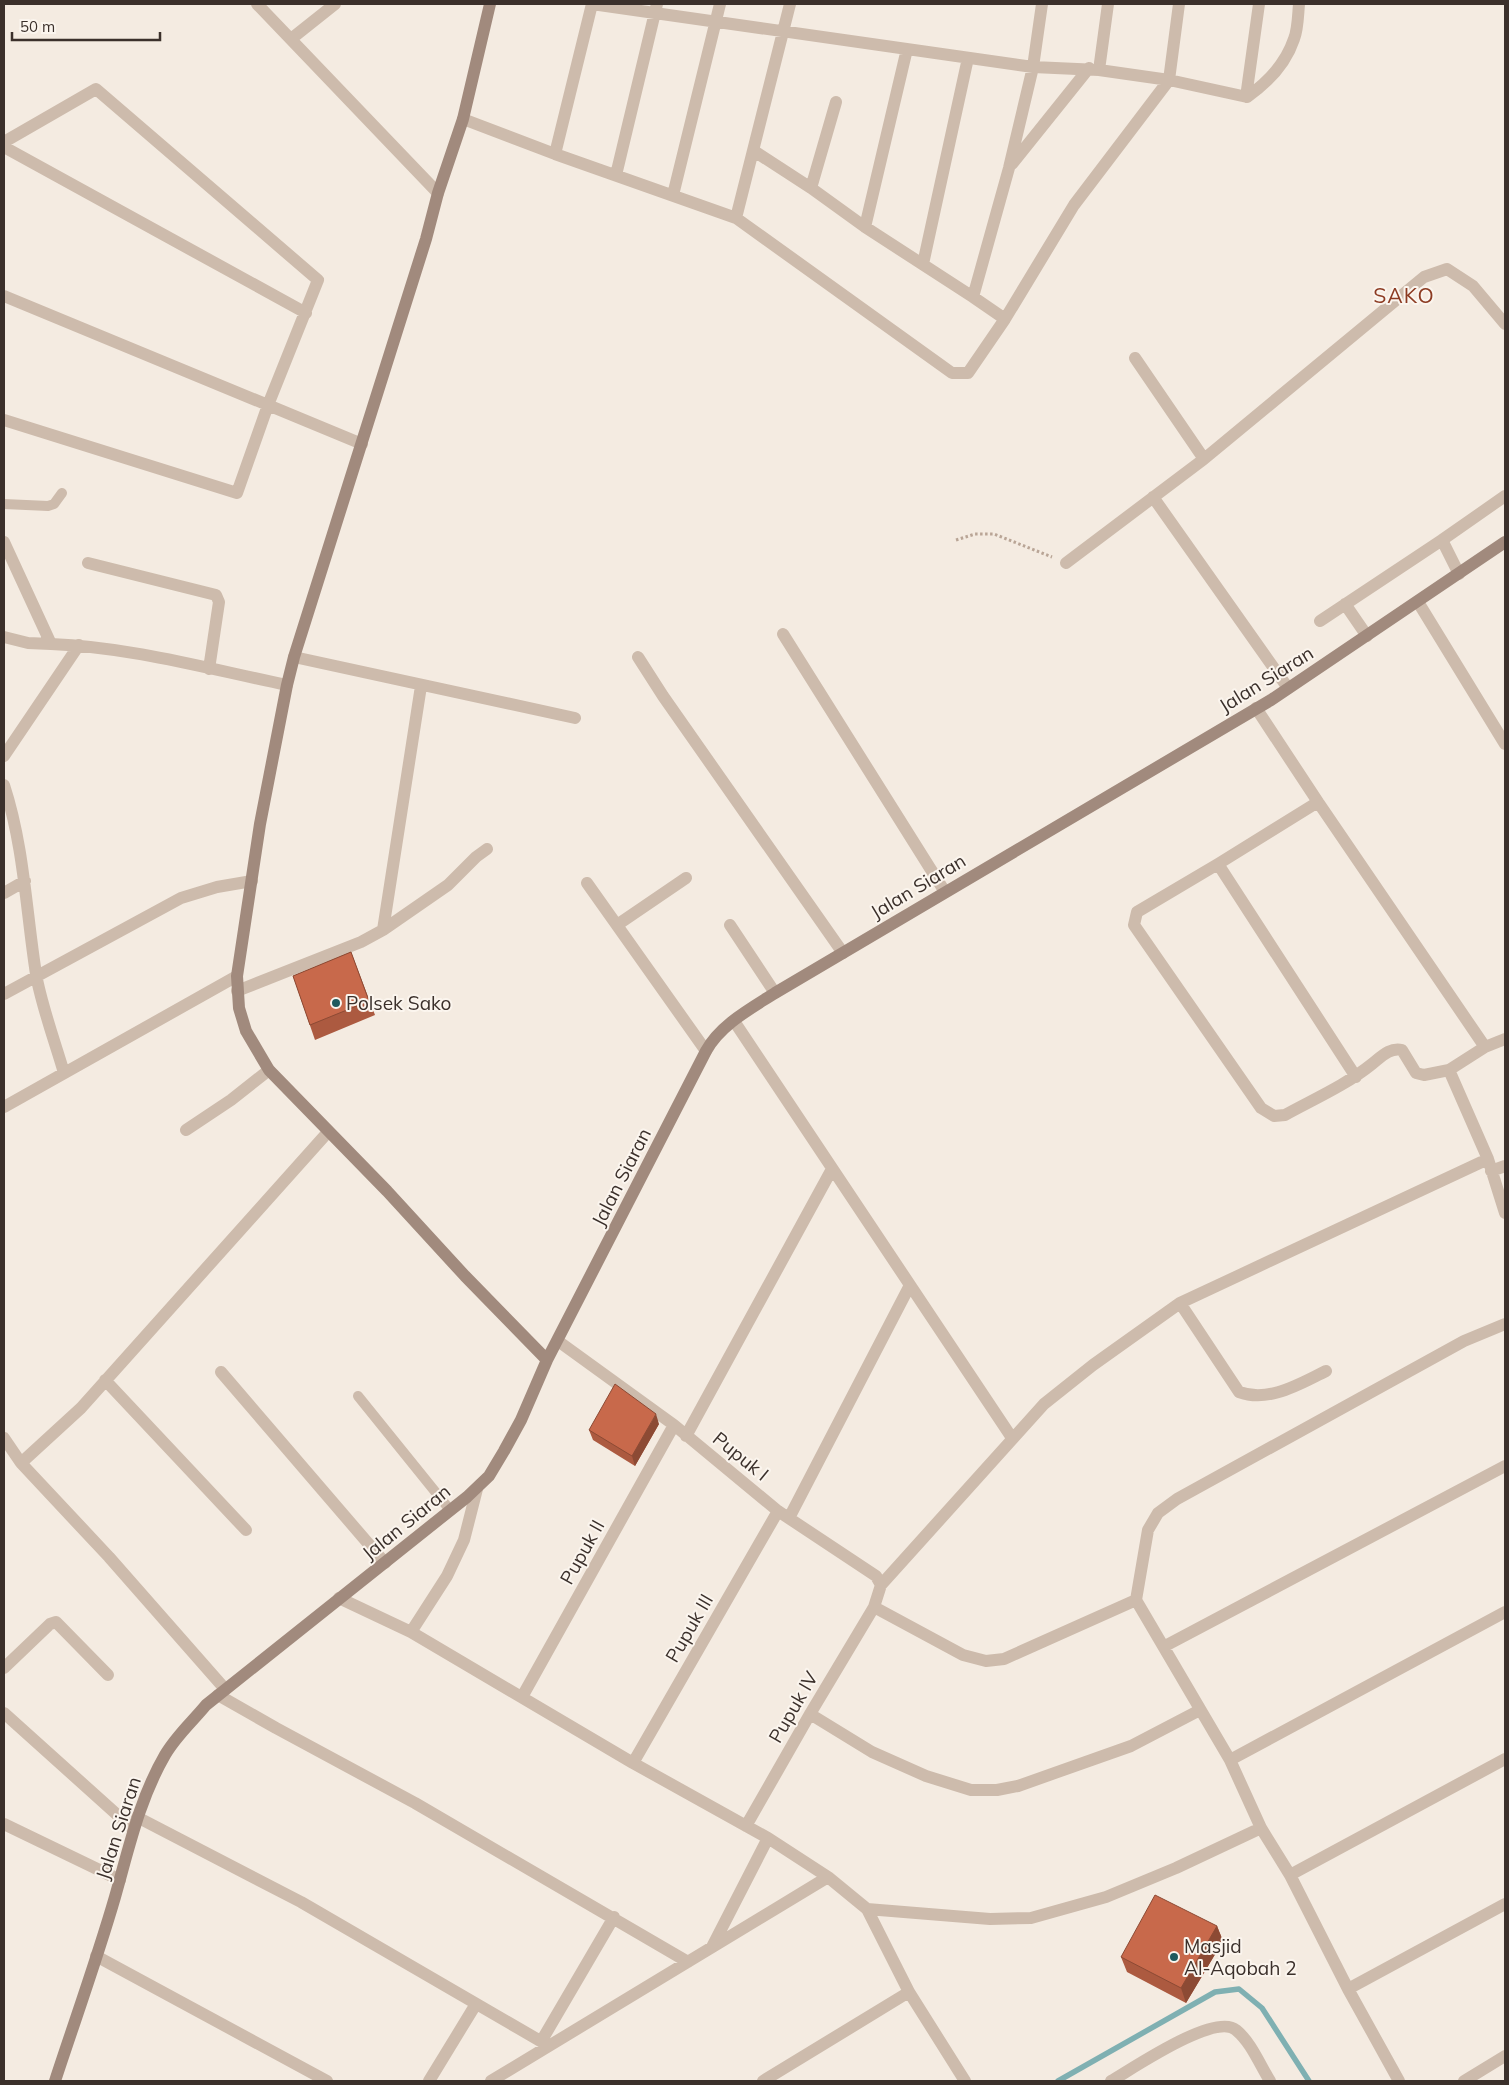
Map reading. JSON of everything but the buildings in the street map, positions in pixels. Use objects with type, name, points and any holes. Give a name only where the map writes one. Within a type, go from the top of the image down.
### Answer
[{"type":"street","points":[[257,4],[438,193]]},
{"type":"street","points":[[291,39],[335,4]]},
{"type":"street","points":[[490,4],[463,119],[438,193],[426,239],[294,657],[260,824],[236,976],[239,1008],[246,1031],[269,1070],[547,1360]]},
{"type":"street","points":[[555,154],[592,4],[656,8],[715,22],[1033,68],[1094,69],[1169,80],[1246,97]]},
{"type":"street","points":[[673,195],[720,4]]},
{"type":"street","points":[[736,218],[790,4]]},
{"type":"street","points":[[973,297],[1009,168],[1033,68],[1042,4]]},
{"type":"street","points":[[1009,168],[1094,69],[1108,4]]},
{"type":"street","points":[[463,119],[555,154],[736,218],[952,373],[968,373],[1004,319],[1074,205],[1169,80],[1179,4]]},
{"type":"street","points":[[1246,97],[1259,4]]},
{"type":"street","points":[[1246,97],[1264,83],[1289,52],[1295,38],[1299,4]]},
{"type":"street","points":[[616,175],[656,8]]},
{"type":"street","points":[[865,227],[907,49]]},
{"type":"street","points":[[923,264],[968,58]]},
{"type":"street","points":[[4,142],[96,89],[318,280],[268,405],[237,493],[4,420]]},
{"type":"street","points":[[811,188],[836,102]]},
{"type":"street","points":[[4,147],[306,313]]},
{"type":"street","points":[[754,151],[1004,319]]},
{"type":"street","points":[[1066,563],[1204,459],[1424,277],[1446,269],[1473,286],[1505,324]]},
{"type":"street","points":[[4,296],[362,444]]},
{"type":"street","points":[[1134,358],[1204,459]]},
{"type":"street","points":[[1320,620],[1505,496]]},
{"type":"street","points":[[1153,497],[1288,688]]},
{"type":"street","points":[[1442,540],[1459,574]]},
{"type":"street","points":[[4,542],[51,644]]},
{"type":"street","name":"Jalan Siaran","points":[[57,2080],[120,1880],[135,1823],[149,1788],[168,1750],[183,1729],[222,1692],[318,1617],[339,1598],[386,1563],[477,1489],[489,1476],[521,1420],[547,1360],[706,1051],[717,1035],[775,993],[1288,688],[1505,542]]},
{"type":"street","points":[[88,563],[216,595],[219,602],[209,669]]},
{"type":"street","points":[[1418,602],[1505,744]]},
{"type":"street","points":[[1345,604],[1367,636]]},
{"type":"street","points":[[783,634],[945,892]]},
{"type":"street","points":[[4,637],[28,643],[79,645],[146,655],[287,685]]},
{"type":"street","points":[[4,756],[79,645]]},
{"type":"street","points":[[294,657],[575,718]]},
{"type":"street","points":[[638,657],[663,696],[843,953]]},
{"type":"street","points":[[383,930],[421,686]]},
{"type":"street","points":[[1256,708],[1485,1047]]},
{"type":"street","points":[[4,785],[14,822],[25,881],[36,976],[64,1073]]},
{"type":"street","points":[[1318,802],[1136,912],[1134,925],[1261,1108],[1274,1116],[1285,1115],[1356,1077],[1388,1052],[1395,1049],[1402,1050],[1416,1073],[1424,1075],[1449,1070],[1485,1047],[1505,1039]]},
{"type":"street","points":[[237,991],[362,942],[383,930],[448,885],[476,857],[487,849]]},
{"type":"street","points":[[1218,864],[1356,1077]]},
{"type":"street","points":[[617,925],[686,878]]},
{"type":"street","points":[[4,893],[25,881]]},
{"type":"street","points":[[4,994],[181,898],[217,887],[252,881]]},
{"type":"street","points":[[588,883],[706,1051]]},
{"type":"street","points":[[730,925],[775,993]]},
{"type":"street","points":[[4,1107],[236,976]]},
{"type":"street","points":[[734,1021],[909,1287],[1012,1438]]},
{"type":"street","points":[[186,1130],[231,1100],[269,1070]]},
{"type":"street","points":[[1449,1070],[1490,1165],[1505,1213]]},
{"type":"street","points":[[21,1463],[81,1408],[328,1132]]},
{"type":"street","points":[[1136,1600],[1004,1659],[986,1661],[963,1655],[874,1607],[881,1585],[1044,1404],[1093,1365],[1180,1303],[1490,1165],[1505,1166]]},
{"type":"street","points":[[686,1436],[832,1169]]},
{"type":"street","name":"Pupuk III","points":[[633,1763],[784,1514],[909,1287]]},
{"type":"street","points":[[1180,1303],[1239,1392],[1261,1397],[1296,1386],[1326,1371]]},
{"type":"street","points":[[1399,2081],[1348,1989],[1290,1875],[1261,1828],[1230,1760],[1165,1646],[1136,1600],[1148,1530],[1158,1513],[1176,1499],[1464,1341],[1505,1324]]},
{"type":"street","name":"Pupuk I","points":[[558,1341],[674,1426],[784,1514],[876,1576],[881,1585]]},
{"type":"street","points":[[221,1372],[386,1563]]},
{"type":"street","points":[[105,1380],[246,1530]]},
{"type":"street","name":"Pupuk II","points":[[522,1697],[674,1426]]},
{"type":"street","points":[[4,1438],[21,1463],[109,1558],[222,1692],[276,1728],[415,1803],[614,1917],[688,1962]]},
{"type":"street","points":[[1165,1646],[1505,1466]]},
{"type":"street","points":[[411,1632],[447,1576],[464,1540],[477,1489]]},
{"type":"street","points":[[339,1598],[411,1632],[633,1763],[768,1838],[828,1877],[866,1909],[909,1992],[965,2081]]},
{"type":"street","name":"Pupuk IV","points":[[746,1826],[874,1607]]},
{"type":"street","points":[[1230,1760],[1505,1612]]},
{"type":"street","points":[[4,1668],[50,1624],[56,1622],[108,1675]]},
{"type":"street","points":[[810,1714],[872,1752],[926,1776],[971,1790],[997,1790],[1018,1786],[1131,1746],[1200,1710]]},
{"type":"street","points":[[4,1713],[135,1823],[301,1902],[546,2043]]},
{"type":"street","points":[[1290,1875],[1505,1759]]},
{"type":"street","points":[[4,1824],[120,1880]]},
{"type":"street","points":[[866,1909],[990,1919],[1031,1918],[1106,1897],[1176,1868],[1261,1828]]},
{"type":"street","points":[[711,1947],[768,1838]]},
{"type":"street","points":[[492,2081],[546,2043],[688,1962],[828,1877]]},
{"type":"street","points":[[1348,1989],[1505,1904]]},
{"type":"street","points":[[546,2043],[614,1917]]},
{"type":"street","points":[[96,1956],[327,2081]]},
{"type":"street","points":[[763,2081],[909,1992]]},
{"type":"street","points":[[429,2081],[476,2004]]},
{"type":"street","points":[[1115,2080],[1183,2039],[1213,2026],[1228,2026],[1235,2029],[1244,2039],[1270,2081]]},
{"type":"street","points":[[1464,2081],[1505,2058]]},
{"type":"lane","points":[[4,504],[48,506],[54,504],[62,493]]},
{"type":"lane","points":[[358,1396],[450,1510]]},
{"type":"path","points":[[956,540],[975,534],[994,534],[1025,544],[1066,563]]},
{"type":"waterway","points":[[1058,2081],[1215,1992],[1239,1989],[1262,2008],[1309,2081]]},
{"type":"place","name":"Polsek Sako","points":[[336,1003]]},
{"type":"place","name":"Masjid Al-Aqobah 2","points":[[1174,1957]]},
{"type":"district","name":"SAKO","points":[[1404,296]]}]
